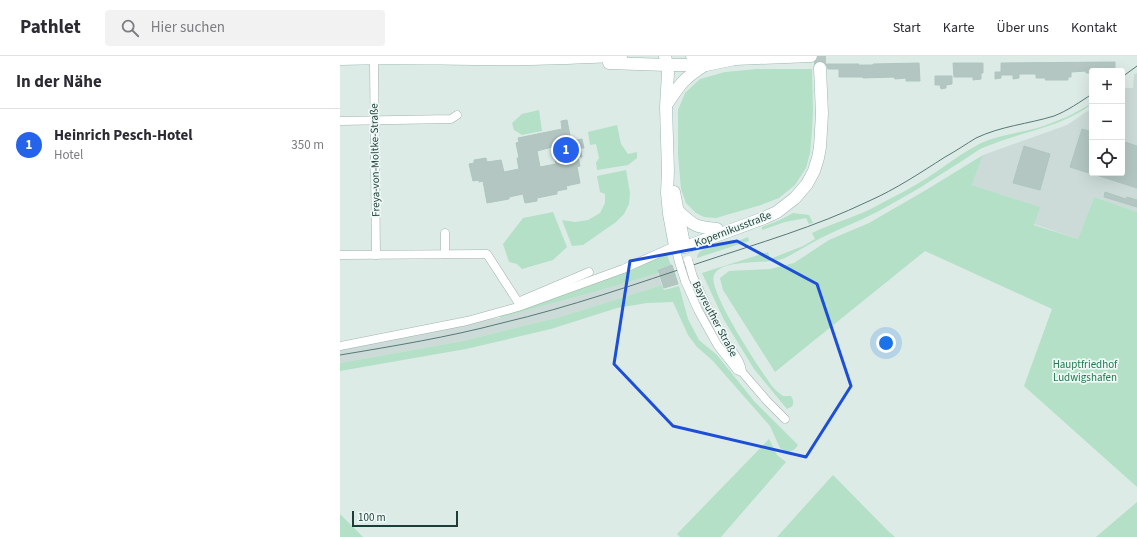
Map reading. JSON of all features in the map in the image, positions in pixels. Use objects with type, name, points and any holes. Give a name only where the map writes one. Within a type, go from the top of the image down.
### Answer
[{"type":"street","points":[[340,59],[546,59],[621,56]]},
{"type":"street","points":[[692,56],[713,56],[735,59]]},
{"type":"street","points":[[546,59],[574,61],[664,60],[706,65],[735,59],[811,56]]},
{"type":"street","name":"Bayreuther Straße","points":[[664,60],[668,172],[667,193],[669,214],[701,295],[722,335],[742,367],[742,372]]},
{"type":"street","name":"Freya-von-Moltke-Straße","points":[[374,64],[376,255]]},
{"type":"street","points":[[666,107],[679,86],[686,78],[706,65]]},
{"type":"street","name":"Kopernikusstraße","points":[[681,244],[764,218],[777,212],[795,198],[807,184],[814,171],[818,158],[821,136],[822,114],[820,68]]},
{"type":"street","points":[[340,120],[451,119],[457,115]]},
{"type":"street","name":"Bayreuther Straße","points":[[668,172],[678,211],[681,244],[679,262],[685,281],[698,310],[718,346],[737,370],[742,372],[785,419]]},
{"type":"street","name":"Kopernikusstraße","points":[[681,244],[717,229],[786,206]]},
{"type":"street","points":[[678,211],[692,224],[700,227],[717,229]]},
{"type":"street","points":[[445,233],[445,254]]},
{"type":"street","points":[[340,346],[467,321],[518,307],[623,269],[681,244]]},
{"type":"street","points":[[340,255],[487,254],[518,302],[589,272]]},
{"type":"highlighted area","points":[[737,241],[817,284],[851,386],[806,457],[673,426],[614,364],[630,261]]},
{"type":"shaded area","points":[[1137,73],[1137,212],[1094,197],[1078,239],[1034,224],[1039,207],[972,185],[983,155],[1067,125],[1089,110],[1089,176],[1125,176],[1125,88],[1133,88],[1134,74]]},
{"type":"shaded area","points":[[658,273],[662,285],[560,317],[463,341],[340,363],[340,348],[500,318]]},
{"type":"green space","points":[[757,69],[812,69],[812,130],[810,153],[806,168],[795,185],[779,198],[761,205],[716,218],[704,217],[696,213],[686,203],[681,189],[678,155],[678,110],[685,93],[700,79],[725,72]]},
{"type":"green space","points":[[1089,105],[1079,112],[1052,125],[994,143],[980,149],[921,187],[888,206],[870,216],[819,239],[785,258],[735,264],[718,270],[714,275],[714,283],[726,313],[772,386],[783,396],[791,396],[793,405],[787,409],[754,369],[724,320],[702,273],[768,252],[770,259],[803,246],[815,239],[812,233],[874,208],[922,181],[960,155],[981,143],[995,138],[1037,128],[1072,114]]},
{"type":"green space","points":[[539,110],[542,131],[522,135],[514,130],[512,123],[522,114]]},
{"type":"green space","points":[[617,125],[621,144],[628,154],[637,152],[637,158],[628,165],[597,170],[596,163],[599,158],[596,144],[590,145],[588,132]]},
{"type":"green space","name":"Hauptfriedhof Ludwigshafen","points":[[983,155],[972,185],[1040,207],[1034,225],[1078,239],[1094,197],[1137,212],[1137,487],[1024,386],[1052,309],[925,251],[775,372],[723,290],[720,278],[729,271],[770,269],[794,263],[829,240],[869,223]]},
{"type":"green space","points":[[626,170],[630,193],[629,204],[624,214],[616,222],[583,245],[572,246],[562,220],[575,222],[588,220],[600,213],[605,203],[605,194],[600,192],[597,176]]},
{"type":"green space","points":[[553,212],[567,247],[553,260],[522,269],[517,264],[509,262],[503,244],[523,218]]},
{"type":"green space","points":[[793,213],[809,215],[813,223],[809,224],[806,218],[785,222],[762,230],[762,227]]},
{"type":"green space","points":[[748,237],[749,241],[697,258],[701,251]]},
{"type":"green space","points":[[664,247],[671,265],[658,269],[658,273],[500,318],[500,316],[621,267]]},
{"type":"green space","points":[[662,285],[664,290],[679,286],[688,319],[699,340],[717,355],[754,401],[798,445],[794,450],[786,452],[780,448],[770,426],[712,360],[697,347],[688,335],[673,302],[647,303],[617,308],[551,329],[466,349],[340,371],[340,363],[463,341],[560,317]]},
{"type":"green space","points":[[769,439],[777,455],[786,462],[721,537],[680,537],[677,534]]},
{"type":"green space","points":[[833,475],[889,532],[895,537],[777,537]]},
{"type":"green space","points":[[1137,502],[1137,537],[1096,537]]},
{"type":"green space","points":[[340,514],[363,537],[340,537]]},
{"type":"building","points":[[1115,62],[1115,68],[1089,68],[1089,73],[1086,73],[1086,71],[1071,72],[1071,77],[1068,77],[1068,80],[1045,80],[1046,78],[1036,78],[1036,74],[1019,74],[1019,78],[1013,79],[1013,75],[1001,75],[1001,78],[995,79],[995,72],[1001,72],[1001,63]]},
{"type":"building","points":[[919,63],[920,81],[906,81],[906,78],[895,79],[894,77],[839,77],[839,69],[828,69],[826,64],[873,65]]},
{"type":"building","points":[[953,63],[983,63],[983,73],[981,73],[981,79],[973,80],[973,77],[954,77]]},
{"type":"building","points":[[935,76],[952,76],[952,84],[946,85],[946,88],[941,89],[940,85],[935,85]]},
{"type":"building","points":[[567,120],[571,141],[582,139],[584,148],[580,148],[582,157],[578,157],[580,166],[577,167],[580,183],[566,186],[567,189],[557,191],[557,194],[537,198],[537,201],[525,203],[523,194],[509,197],[509,199],[487,203],[483,181],[473,181],[469,164],[474,163],[474,160],[486,158],[487,162],[501,160],[504,172],[519,169],[517,158],[519,158],[516,143],[519,142],[518,138],[562,129],[561,121]],"holes":[[[552,147],[556,164],[540,167],[537,151]]]},
{"type":"building","points":[[1082,129],[1089,131],[1089,173],[1070,167]]},
{"type":"building","points":[[1125,142],[1137,146],[1137,188],[1099,176],[1125,176]]},
{"type":"building","points":[[1024,146],[1050,154],[1040,190],[1013,183]]},
{"type":"building","points":[[1105,192],[1126,199],[1127,197],[1137,200],[1137,207],[1104,197]]},
{"type":"building","points":[[672,265],[678,284],[664,288],[658,270]]},
{"type":"tunnel","points":[[820,56],[820,68]]},
{"type":"tram line","points":[[1125,75],[1137,66]]},
{"type":"tram line","points":[[340,355],[442,337],[553,310],[787,234],[828,219],[889,191],[976,138],[1005,128],[1054,116],[1069,109],[1089,96]]},
{"type":"place","name":"Heinrich Pesch-Hotel","points":[[566,150]]}]
